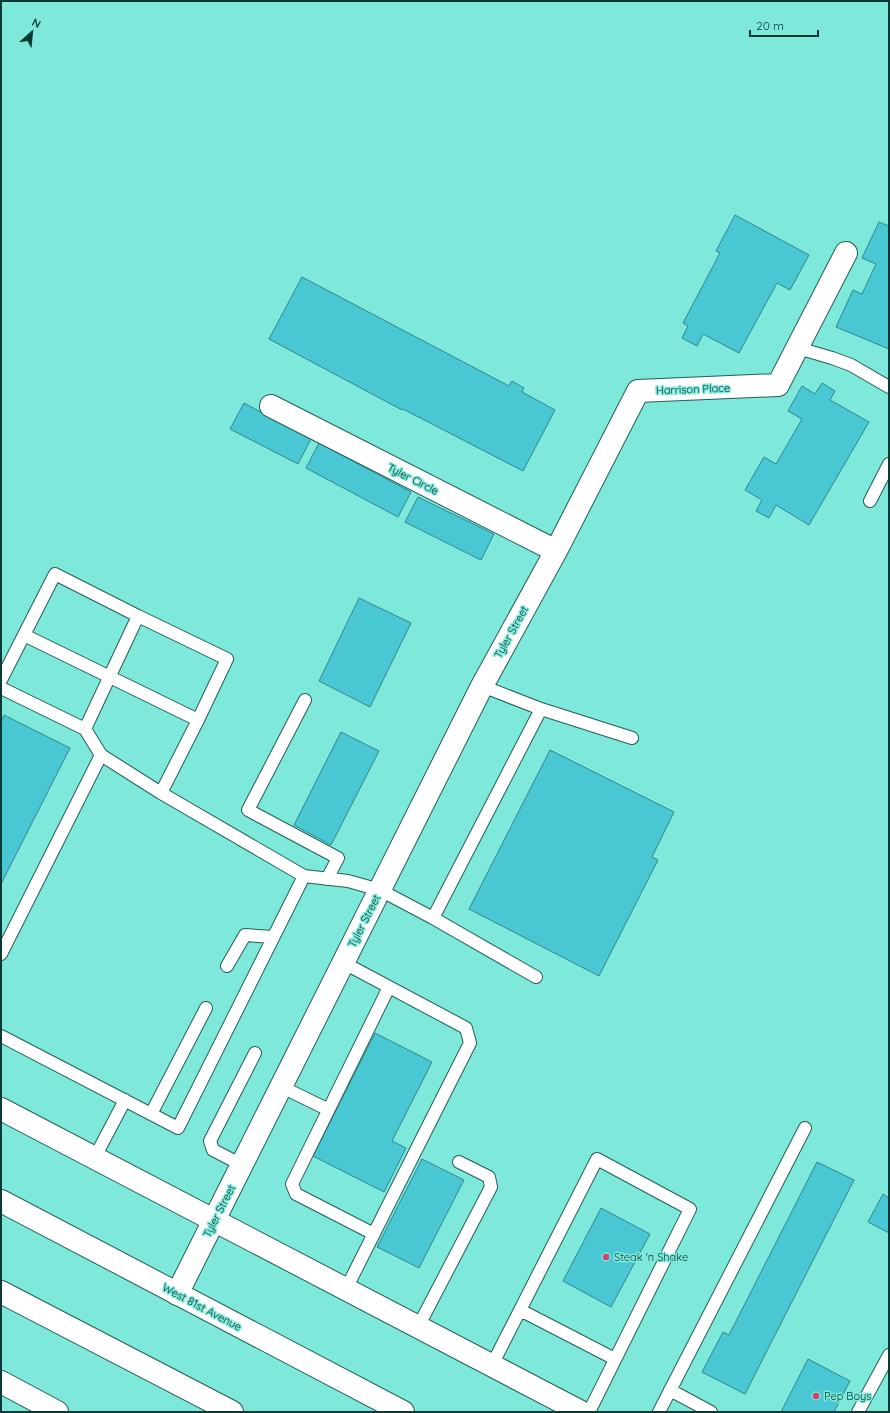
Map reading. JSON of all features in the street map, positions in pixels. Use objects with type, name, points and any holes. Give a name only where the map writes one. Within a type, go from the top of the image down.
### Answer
[{"type":"street","name":"Harrison Place","points":[[556,551],[638,391],[778,385],[846,253]]},
{"type":"street","name":"Tyler Circle","points":[[271,406],[556,551]]},
{"type":"street","name":"Tyler Street","points":[[177,1294],[482,686],[556,551]]},
{"type":"street","points":[[1,1109],[581,1412]]},
{"type":"street","name":"West 81st Avenue","points":[[1,1201],[403,1412]]},
{"type":"street","points":[[1,1292],[232,1412]]},
{"type":"street","points":[[1,1382],[57,1412]]},
{"type":"lane","points":[[798,348],[851,365],[889,387]]},
{"type":"lane","points":[[870,501],[889,464]]},
{"type":"lane","points":[[1,680],[55,574],[227,660],[161,793]]},
{"type":"lane","points":[[85,729],[138,616]]},
{"type":"lane","points":[[24,636],[198,720]]},
{"type":"lane","points":[[482,686],[542,709],[632,738]]},
{"type":"lane","points":[[1,688],[85,729],[101,755],[161,793],[304,876],[348,881],[380,890],[434,918],[536,977]]},
{"type":"lane","points":[[305,700],[248,810],[338,858],[327,879]]},
{"type":"lane","points":[[434,918],[542,709]]},
{"type":"lane","points":[[1,954],[101,755]]},
{"type":"lane","points":[[1,1036],[178,1128],[304,876]]},
{"type":"lane","points":[[227,966],[245,936],[273,937]]},
{"type":"lane","points":[[344,963],[466,1028],[470,1043],[346,1289]]},
{"type":"lane","points":[[374,1234],[296,1194],[292,1184],[327,1109],[388,987]]},
{"type":"lane","points":[[151,1114],[206,1008]]},
{"type":"lane","points":[[242,1165],[213,1150],[210,1141],[255,1053]]},
{"type":"lane","points":[[282,1087],[327,1109]]},
{"type":"lane","points":[[95,1157],[125,1100]]},
{"type":"lane","points":[[659,1412],[805,1128]]},
{"type":"lane","points":[[492,1365],[597,1159],[690,1209],[588,1412]]},
{"type":"lane","points":[[418,1327],[491,1186],[489,1176],[459,1162]]},
{"type":"lane","points":[[520,1310],[614,1359]]},
{"type":"lane","points":[[858,1412],[889,1355]]},
{"type":"lane","points":[[670,1390],[711,1412]]},
{"type":"building","points":[[735,215],[809,255],[790,290],[777,283],[739,353],[703,334],[697,346],[682,338],[688,326],[683,323],[720,253],[716,251]]},
{"type":"building","points":[[879,222],[889,226],[889,349],[836,327],[853,290],[862,294],[876,264],[862,258]]},
{"type":"building","points":[[302,277],[509,386],[512,381],[524,388],[522,392],[555,410],[523,471],[403,409],[402,410],[269,339]]},
{"type":"building","points":[[822,383],[835,391],[830,400],[869,422],[809,525],[776,505],[769,518],[756,511],[762,500],[745,490],[764,457],[776,464],[802,419],[788,411],[802,386],[815,394]]},
{"type":"building","points":[[244,403],[311,439],[298,464],[230,429]]},
{"type":"building","points":[[319,443],[411,492],[398,517],[306,468]]},
{"type":"building","points":[[418,497],[494,534],[481,560],[405,522]]},
{"type":"building","points":[[359,598],[411,623],[370,707],[319,681]]},
{"type":"building","points":[[4,715],[70,748],[1,884],[1,722]]},
{"type":"building","points":[[341,732],[379,751],[331,845],[294,825]]},
{"type":"building","points":[[550,750],[674,812],[652,857],[658,860],[599,976],[469,909]]},
{"type":"building","points":[[375,1033],[432,1062],[392,1141],[406,1148],[384,1192],[313,1156]]},
{"type":"building","points":[[422,1159],[464,1180],[419,1268],[377,1247]]},
{"type":"building","points":[[817,1162],[854,1180],[745,1394],[702,1372],[723,1332],[729,1335]]},
{"type":"building","points":[[883,1194],[889,1198],[889,1233],[868,1222]]},
{"type":"building","name":"Steak 'n Shake","points":[[601,1208],[650,1234],[611,1307],[563,1281]]},
{"type":"building","name":"Pep Boys","points":[[808,1359],[850,1381],[834,1412],[781,1412]]},
{"type":"place","name":"Steak 'n Shake","points":[[606,1257]]},
{"type":"place","name":"Pep Boys","points":[[816,1396]]}]
